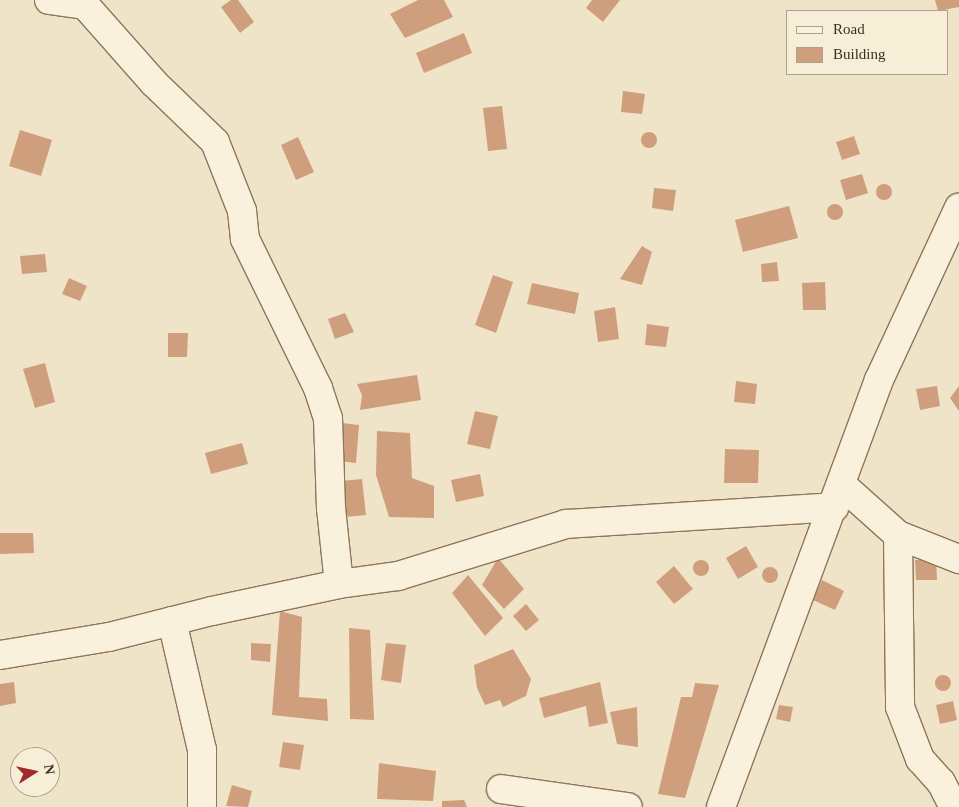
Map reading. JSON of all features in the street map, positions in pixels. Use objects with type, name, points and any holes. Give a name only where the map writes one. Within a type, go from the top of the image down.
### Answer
[{"type":"street","points":[[49,0],[85,5],[154,83],[215,142],[242,210],[245,239],[318,388],[328,418],[331,508],[339,584]]},
{"type":"street","points":[[721,807],[838,496],[879,380],[959,208]]},
{"type":"street","points":[[0,654],[109,637],[339,584],[398,576],[566,524],[838,496],[898,535],[959,559]]},
{"type":"street","points":[[898,535],[900,707],[920,760],[940,782],[954,807]]},
{"type":"street","points":[[172,621],[202,750],[202,807]]},
{"type":"street","points":[[500,789],[628,807]]},
{"type":"building","points":[[231,0],[238,0],[254,22],[240,33],[221,7]]},
{"type":"building","points":[[418,0],[444,0],[453,17],[405,38],[390,14]]},
{"type":"building","points":[[592,0],[620,0],[603,22],[586,8]]},
{"type":"building","points":[[935,0],[959,0],[959,7],[938,10]]},
{"type":"building","points":[[464,33],[472,53],[424,73],[416,53]]},
{"type":"building","points":[[623,91],[645,94],[642,114],[621,112]]},
{"type":"building","points":[[502,106],[507,149],[488,151],[483,108]]},
{"type":"building","points":[[20,130],[52,140],[41,176],[9,166]]},
{"type":"building","points":[[646,132],[652,132],[657,137],[655,146],[646,148],[641,143],[641,137]]},
{"type":"building","points":[[854,136],[860,154],[842,160],[836,142]]},
{"type":"building","points":[[298,137],[314,172],[296,180],[281,145]]},
{"type":"building","points":[[862,174],[868,193],[846,200],[840,180]]},
{"type":"building","points":[[881,184],[887,184],[892,189],[890,198],[881,200],[876,195],[876,189]]},
{"type":"building","points":[[654,188],[676,190],[673,211],[652,208]]},
{"type":"building","points":[[832,204],[838,204],[843,209],[841,218],[832,220],[827,215],[827,209]]},
{"type":"building","points":[[789,206],[798,238],[743,252],[735,220]]},
{"type":"building","points":[[642,246],[652,252],[642,285],[620,279]]},
{"type":"building","points":[[45,254],[47,272],[22,274],[20,256]]},
{"type":"building","points":[[777,262],[779,281],[762,282],[761,264]]},
{"type":"building","points":[[493,275],[513,282],[496,333],[475,325]]},
{"type":"building","points":[[69,278],[87,286],[80,301],[62,294]]},
{"type":"building","points":[[825,282],[826,310],[803,310],[802,283]]},
{"type":"building","points":[[532,283],[579,293],[575,314],[527,304]]},
{"type":"building","points":[[615,307],[619,339],[598,342],[594,311]]},
{"type":"building","points":[[345,313],[354,332],[335,339],[328,319]]},
{"type":"building","points":[[647,324],[669,327],[666,347],[645,345]]},
{"type":"building","points":[[168,333],[188,333],[187,357],[168,357]]},
{"type":"building","points":[[45,363],[55,402],[35,408],[23,369]]},
{"type":"building","points":[[417,375],[421,400],[360,410],[362,395],[357,384]]},
{"type":"building","points":[[736,381],[757,384],[755,404],[734,402]]},
{"type":"building","points":[[937,386],[940,406],[920,410],[916,389]]},
{"type":"building","points":[[959,386],[959,411],[950,398]]},
{"type":"building","points":[[475,411],[498,416],[490,449],[467,444]]},
{"type":"building","points":[[342,423],[359,425],[356,463],[338,461]]},
{"type":"building","points":[[377,431],[410,433],[412,478],[434,486],[434,518],[389,517],[376,475]]},
{"type":"building","points":[[242,443],[248,464],[211,474],[205,453]]},
{"type":"building","points":[[725,449],[759,450],[758,483],[724,483]]},
{"type":"building","points":[[480,474],[484,496],[456,502],[451,480]]},
{"type":"building","points":[[362,479],[366,515],[345,517],[341,481]]},
{"type":"building","points":[[0,533],[33,533],[34,553],[0,554]]},
{"type":"building","points":[[746,546],[758,567],[738,579],[726,558]]},
{"type":"building","points":[[498,558],[524,589],[504,609],[482,585]]},
{"type":"building","points":[[936,559],[937,580],[916,580],[915,560]]},
{"type":"building","points":[[698,560],[704,560],[709,565],[707,574],[698,576],[693,571],[693,565]]},
{"type":"building","points":[[674,566],[693,589],[674,604],[656,582]]},
{"type":"building","points":[[767,567],[773,567],[778,572],[776,581],[767,583],[762,578],[762,572]]},
{"type":"building","points":[[468,575],[503,618],[485,636],[452,593]]},
{"type":"building","points":[[822,580],[844,591],[835,610],[813,600]]},
{"type":"building","points":[[526,604],[539,620],[526,631],[513,616]]},
{"type":"building","points":[[280,611],[302,617],[299,697],[327,699],[328,721],[272,715]]},
{"type":"building","points":[[349,628],[370,630],[374,720],[350,719]]},
{"type":"building","points":[[251,643],[271,644],[270,662],[251,660]]},
{"type":"building","points":[[386,643],[406,645],[401,683],[381,680]]},
{"type":"building","points":[[513,649],[531,679],[526,696],[503,707],[500,700],[485,705],[477,688],[474,665]]},
{"type":"building","points":[[940,675],[946,675],[951,680],[949,689],[940,691],[935,686],[935,680]]},
{"type":"building","points":[[14,682],[16,703],[0,706],[0,684]]},
{"type":"building","points":[[600,682],[608,723],[589,727],[586,706],[544,718],[539,698]]},
{"type":"building","points":[[695,683],[719,685],[685,798],[658,794],[681,697],[692,697]]},
{"type":"building","points":[[953,701],[957,720],[940,724],[936,705]]},
{"type":"building","points":[[779,705],[793,707],[790,722],[776,719]]},
{"type":"building","points":[[637,707],[638,747],[617,744],[610,712]]},
{"type":"building","points":[[283,742],[304,745],[300,770],[279,767]]},
{"type":"building","points":[[379,763],[436,771],[433,801],[377,799]]},
{"type":"building","points":[[232,785],[252,791],[248,807],[226,806]]},
{"type":"building","points":[[464,800],[467,807],[442,807],[442,801]]}]
